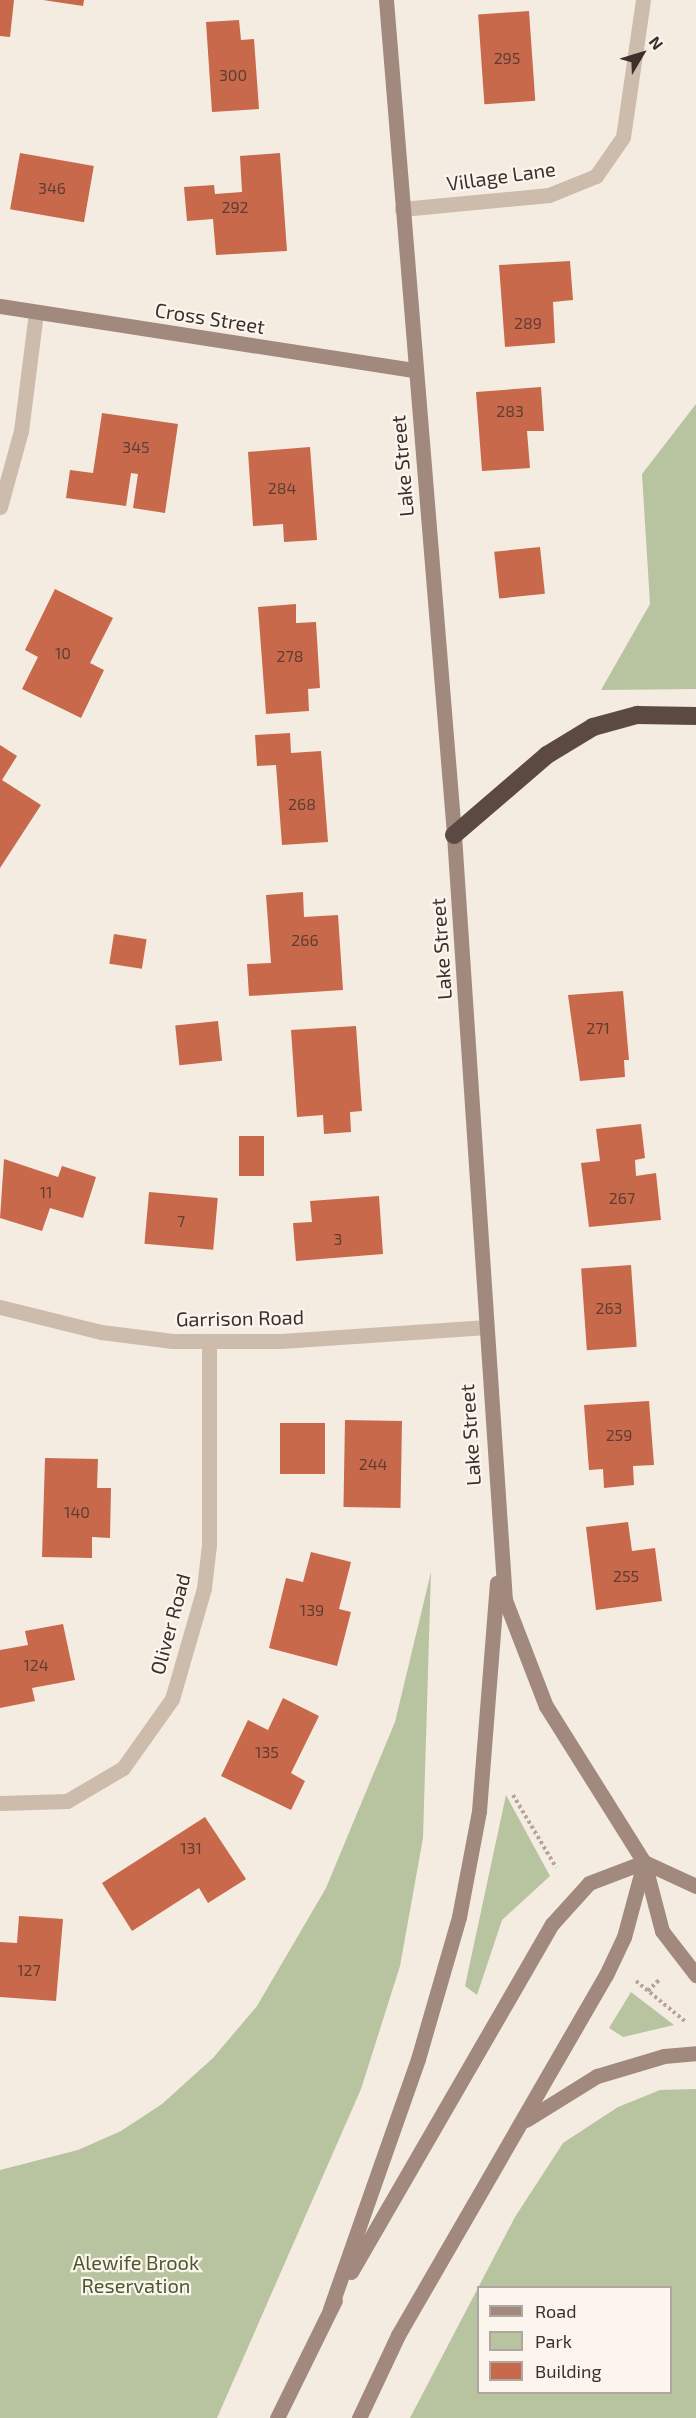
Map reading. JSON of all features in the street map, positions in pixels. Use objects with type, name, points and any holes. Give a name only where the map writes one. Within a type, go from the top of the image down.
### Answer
[{"type":"highway","points":[[454,835],[547,755],[593,727],[637,715],[696,716]]},
{"type":"main road","name":"Lake Street","points":[[386,0],[454,835],[499,1550],[511,1621],[535,1685],[644,1862],[662,1931],[696,1975]]},
{"type":"main road","name":"Cross Street","points":[[0,306],[415,370]]},
{"type":"main road","points":[[330,2309],[431,2017],[468,1879],[482,1780],[499,1550]]},
{"type":"main road","points":[[278,2418],[330,2309],[552,1924],[589,1883],[644,1862],[696,1886]]},
{"type":"main road","points":[[359,2418],[398,2335],[616,1955],[644,1862]]},
{"type":"main road","points":[[519,2126],[597,2076],[664,2056],[696,2053]]},
{"type":"street","name":"Village Lane","points":[[402,209],[549,195],[596,176],[623,137],[643,0]]},
{"type":"street","points":[[0,507],[21,431],[36,313]]},
{"type":"street","name":"Garrison Road","points":[[0,1307],[101,1332],[209,1342],[484,1328]]},
{"type":"street","name":"Oliver Road","points":[[0,1803],[67,1801],[123,1768],[172,1699],[204,1588],[209,1545],[209,1342]]},
{"type":"path","points":[[510,1789],[556,1867]]},
{"type":"path","points":[[648,1991],[662,1977]]},
{"type":"path","points":[[633,1979],[695,2030]]},
{"type":"green space","points":[[696,404],[696,689],[601,690],[650,604],[642,474]]},
{"type":"green space","name":"Alewife Brook Reservation","points":[[431,1572],[423,1838],[400,1966],[361,2089],[217,2418],[0,2418],[0,2170],[78,2150],[121,2131],[162,2104],[213,2058],[257,2006],[326,1888],[395,1722]]},
{"type":"green space","points":[[506,1795],[550,1876],[502,1920],[477,1995],[465,1986]]},
{"type":"green space","points":[[631,1992],[674,2025],[623,2037],[609,2028]]},
{"type":"green space","points":[[696,2089],[696,2418],[410,2418],[477,2290],[477,2394],[672,2394],[672,2286],[479,2286],[515,2217],[563,2143],[618,2107],[660,2090]]},
{"type":"building","points":[[0,0],[14,0],[10,37],[0,36]]},
{"type":"building","points":[[43,0],[84,0],[83,6]]},
{"type":"building","points":[[529,11],[535,101],[484,104],[478,15]]},
{"type":"building","points":[[239,20],[241,40],[254,39],[259,109],[212,112],[206,22]]},
{"type":"building","points":[[20,153],[94,166],[84,222],[10,209]]},
{"type":"building","points":[[280,153],[287,251],[216,255],[213,219],[187,221],[184,187],[214,185],[215,194],[242,192],[240,156]]},
{"type":"building","points":[[570,261],[573,300],[553,302],[555,343],[505,347],[499,265]]},
{"type":"building","points":[[541,387],[544,431],[527,431],[530,468],[482,471],[476,392]]},
{"type":"building","points":[[102,413],[178,424],[165,513],[133,508],[138,474],[131,473],[126,506],[66,498],[70,470],[93,473]]},
{"type":"building","points":[[310,447],[317,540],[284,542],[283,524],[253,526],[248,452]]},
{"type":"building","points":[[540,547],[545,594],[499,599],[494,552]]},
{"type":"building","points":[[55,589],[113,618],[90,663],[104,670],[81,718],[22,689],[38,657],[25,650]]},
{"type":"building","points":[[296,604],[296,623],[316,622],[320,688],[308,689],[309,711],[266,714],[258,607]]},
{"type":"building","points":[[290,733],[291,753],[321,751],[328,842],[282,845],[276,765],[257,766],[255,735]]},
{"type":"building","points":[[0,745],[17,756],[2,780],[41,805],[0,868]]},
{"type":"building","points":[[303,892],[304,917],[338,915],[343,990],[249,996],[247,964],[271,963],[266,895]]},
{"type":"building","points":[[114,934],[147,939],[142,969],[109,964]]},
{"type":"building","points":[[623,991],[629,1060],[624,1060],[625,1077],[580,1081],[568,995]]},
{"type":"building","points":[[218,1021],[222,1061],[179,1065],[175,1025]]},
{"type":"building","points":[[356,1026],[362,1111],[350,1112],[351,1132],[324,1134],[323,1115],[297,1117],[291,1030]]},
{"type":"building","points":[[641,1124],[645,1158],[635,1160],[636,1176],[656,1173],[661,1220],[589,1227],[581,1163],[600,1161],[596,1129]]},
{"type":"building","points":[[239,1136],[264,1136],[264,1176],[239,1176]]},
{"type":"building","points":[[4,1159],[58,1177],[62,1166],[96,1177],[83,1218],[50,1208],[42,1231],[0,1218]]},
{"type":"building","points":[[149,1192],[218,1198],[213,1250],[144,1244]]},
{"type":"building","points":[[379,1196],[383,1254],[296,1261],[293,1223],[312,1222],[310,1201]]},
{"type":"building","points":[[631,1265],[637,1347],[587,1350],[581,1268]]},
{"type":"building","points":[[649,1401],[654,1465],[633,1466],[634,1485],[604,1488],[603,1469],[589,1470],[584,1405]]},
{"type":"building","points":[[345,1420],[402,1421],[400,1508],[343,1507]]},
{"type":"building","points":[[280,1423],[325,1423],[325,1474],[280,1474]]},
{"type":"building","points":[[45,1458],[98,1459],[97,1488],[111,1488],[110,1538],[92,1537],[92,1558],[42,1557]]},
{"type":"building","points":[[628,1522],[632,1551],[655,1548],[662,1601],[596,1610],[586,1527]]},
{"type":"building","points":[[311,1552],[351,1562],[339,1609],[351,1612],[337,1666],[269,1648],[286,1578],[303,1582]]},
{"type":"building","points":[[63,1624],[75,1680],[32,1688],[35,1701],[0,1708],[0,1650],[28,1645],[25,1631]]},
{"type":"building","points":[[283,1698],[319,1716],[291,1773],[305,1781],[291,1810],[221,1776],[248,1720],[268,1730]]},
{"type":"building","points":[[205,1817],[246,1879],[208,1903],[199,1888],[132,1931],[102,1883]]},
{"type":"building","points":[[19,1916],[63,1919],[56,2001],[0,1997],[0,1942],[17,1943]]}]
